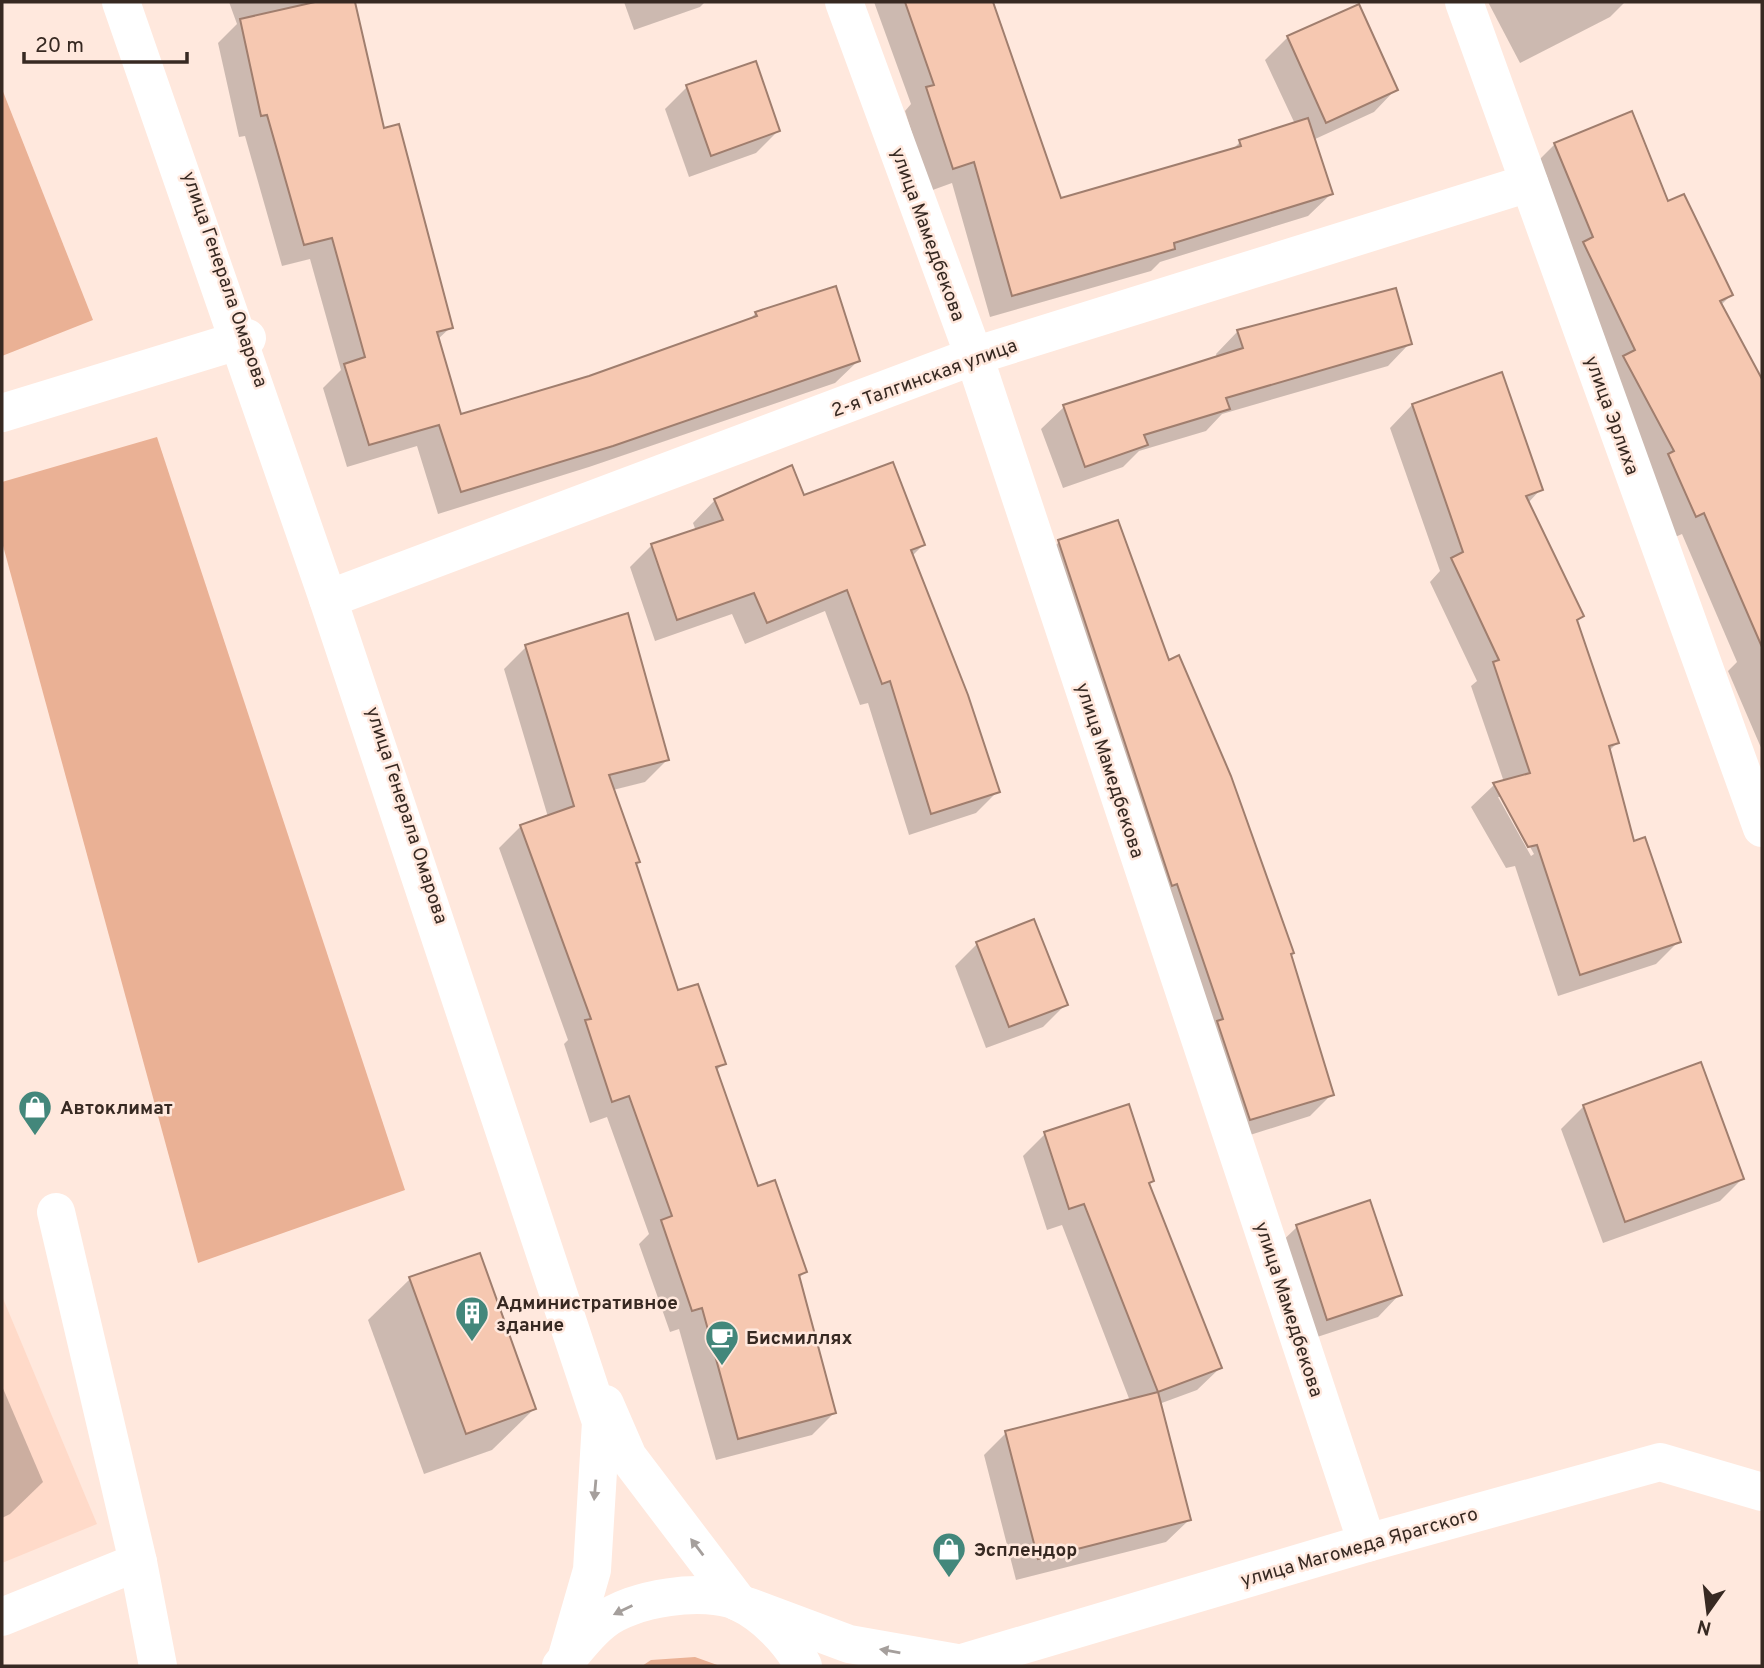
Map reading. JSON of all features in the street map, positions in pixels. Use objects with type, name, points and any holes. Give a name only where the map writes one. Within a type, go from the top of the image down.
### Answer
[{"type":"street","name":"улица Генерала Омарова","points":[[121,2],[243,339]]},
{"type":"street","name":"улица Генерала Омарова","points":[[129,2],[611,1422],[628,1457],[738,1602]]},
{"type":"street","name":"улица Мамедбекова","points":[[844,2],[974,356],[1367,1543]]},
{"type":"street","name":"улица Эрлиха","points":[[1464,2],[1762,828]]},
{"type":"street","name":"2-я Талгинская улица","points":[[331,598],[974,356],[1529,183]]},
{"type":"street","points":[[2,414],[243,339]]},
{"type":"street","name":"улица Генерала Омарова","points":[[331,598],[601,1422],[592,1570],[563,1664]]},
{"type":"street","points":[[57,1212],[138,1562],[158,1666]]},
{"type":"street","name":"улица Магомеда Ярагского","points":[[955,1665],[1367,1543],[1660,1462],[1762,1492]]},
{"type":"street","points":[[2,1617],[138,1562]]},
{"type":"street","points":[[563,1664],[604,1620],[639,1602],[693,1595],[738,1602],[849,1644],[955,1665]]},
{"type":"street","points":[[738,1602],[774,1629],[796,1652],[803,1666]]},
{"type":"shaded area","points":[[2,89],[93,320],[2,356]]},
{"type":"shaded area","points":[[157,437],[405,1190],[198,1263],[2,542],[2,482]]},
{"type":"shaded area","points":[[2,1296],[97,1524],[2,1563]]},
{"type":"shaded area","points":[[695,1657],[720,1666],[642,1666],[651,1660]]},
{"type":"building","points":[[315,2],[355,2],[384,128],[399,124],[453,328],[437,332],[461,414],[589,376],[757,316],[755,312],[836,286],[860,361],[613,446],[461,492],[439,425],[369,445],[344,364],[365,357],[332,238],[304,245],[267,115],[261,116],[240,19]]},
{"type":"building","points":[[905,2],[993,2],[1061,198],[1241,146],[1239,140],[1308,118],[1333,194],[1174,243],[1175,249],[1012,296],[974,162],[953,169],[926,87],[934,85]]},
{"type":"building","points":[[1359,4],[1398,90],[1326,123],[1287,36]]},
{"type":"building","points":[[756,61],[780,131],[711,156],[686,85]]},
{"type":"building","points":[[1632,111],[1668,201],[1684,194],[1733,295],[1720,301],[1762,379],[1762,647],[1704,513],[1696,517],[1668,454],[1674,451],[1623,356],[1635,350],[1583,242],[1593,237],[1554,143]]},
{"type":"building","points":[[1396,288],[1412,344],[1226,398],[1230,409],[1144,435],[1148,445],[1085,467],[1063,405],[1243,348],[1237,330]]},
{"type":"building","points":[[1502,372],[1543,490],[1526,496],[1584,616],[1577,620],[1619,743],[1609,746],[1634,841],[1645,837],[1681,942],[1580,975],[1537,845],[1528,847],[1493,783],[1530,773],[1493,662],[1499,660],[1451,558],[1463,552],[1412,404]]},
{"type":"building","points":[[893,462],[925,545],[911,550],[968,695],[1000,792],[931,814],[890,681],[882,684],[847,590],[767,623],[754,593],[677,620],[651,544],[723,520],[714,499],[792,465],[804,495]]},
{"type":"building","points":[[1118,520],[1169,660],[1179,655],[1231,776],[1294,953],[1291,954],[1334,1095],[1250,1120],[1217,1021],[1223,1019],[1177,884],[1172,886],[1058,540]]},
{"type":"building","points":[[628,613],[669,760],[609,775],[640,862],[636,863],[678,990],[698,984],[726,1064],[716,1067],[758,1186],[775,1180],[807,1272],[799,1275],[836,1413],[738,1439],[702,1308],[692,1311],[661,1220],[672,1216],[629,1096],[612,1102],[585,1020],[591,1019],[520,825],[574,806],[525,645]]},
{"type":"building","points":[[1034,919],[1068,1005],[1009,1027],[976,942]]},
{"type":"building","points":[[1701,1062],[1744,1179],[1625,1222],[1583,1105]]},
{"type":"building","points":[[1129,1104],[1154,1181],[1149,1183],[1222,1368],[1158,1392],[1084,1204],[1069,1209],[1044,1132]]},
{"type":"building","points":[[1370,1200],[1402,1295],[1327,1320],[1296,1225]]},
{"type":"building","name":"Административное здание","points":[[480,1253],[536,1409],[466,1434],[409,1277]]},
{"type":"building","points":[[1158,1392],[1191,1520],[1038,1559],[1005,1431]]},
{"type":"place","name":"Автоклимат","points":[[35,1137]]},
{"type":"place","name":"Административное здание","points":[[472,1343]]},
{"type":"place","name":"Бисмиллях","points":[[722,1367]]},
{"type":"place","name":"Эсплендор","points":[[949,1579]]}]
